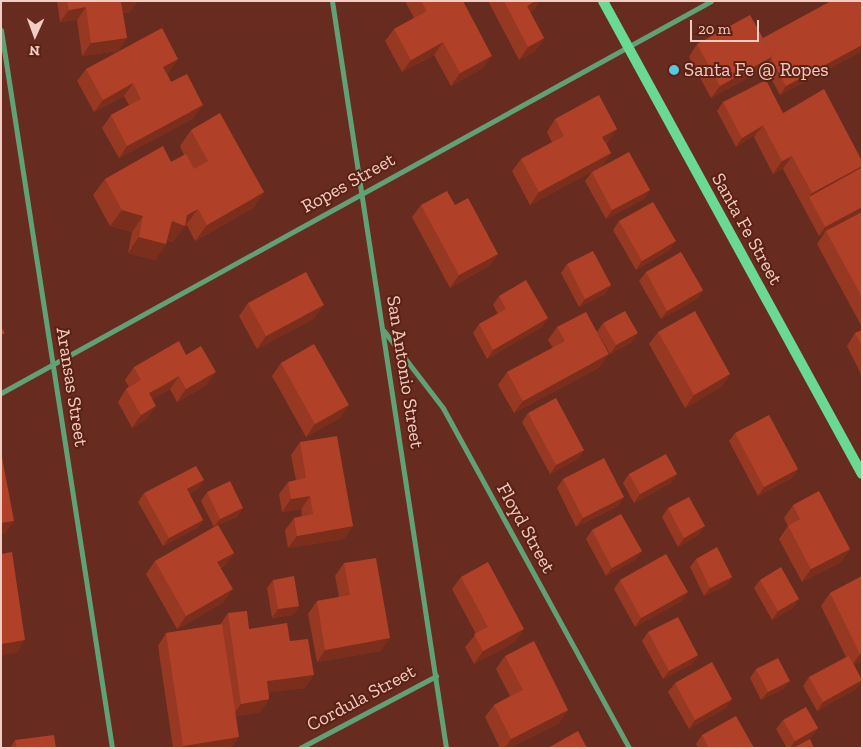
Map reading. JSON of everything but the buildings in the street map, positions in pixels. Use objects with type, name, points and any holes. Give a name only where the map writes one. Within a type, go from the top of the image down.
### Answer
[{"type":"main road","name":"Santa Fe Street","points":[[603,1],[862,474]]},
{"type":"street","name":"San Antonio Street","points":[[332,1],[363,192],[446,748]]},
{"type":"street","name":"Ropes Street","points":[[1,394],[711,1]]},
{"type":"street","name":"Aransas Street","points":[[1,30],[112,748]]},
{"type":"street","name":"Floyd Street","points":[[384,331],[443,408],[629,748]]},
{"type":"street","name":"Cordula Street","points":[[300,748],[436,676]]},
{"type":"place","name":"Santa Fe @ Ropes","points":[[674,70]]}]
